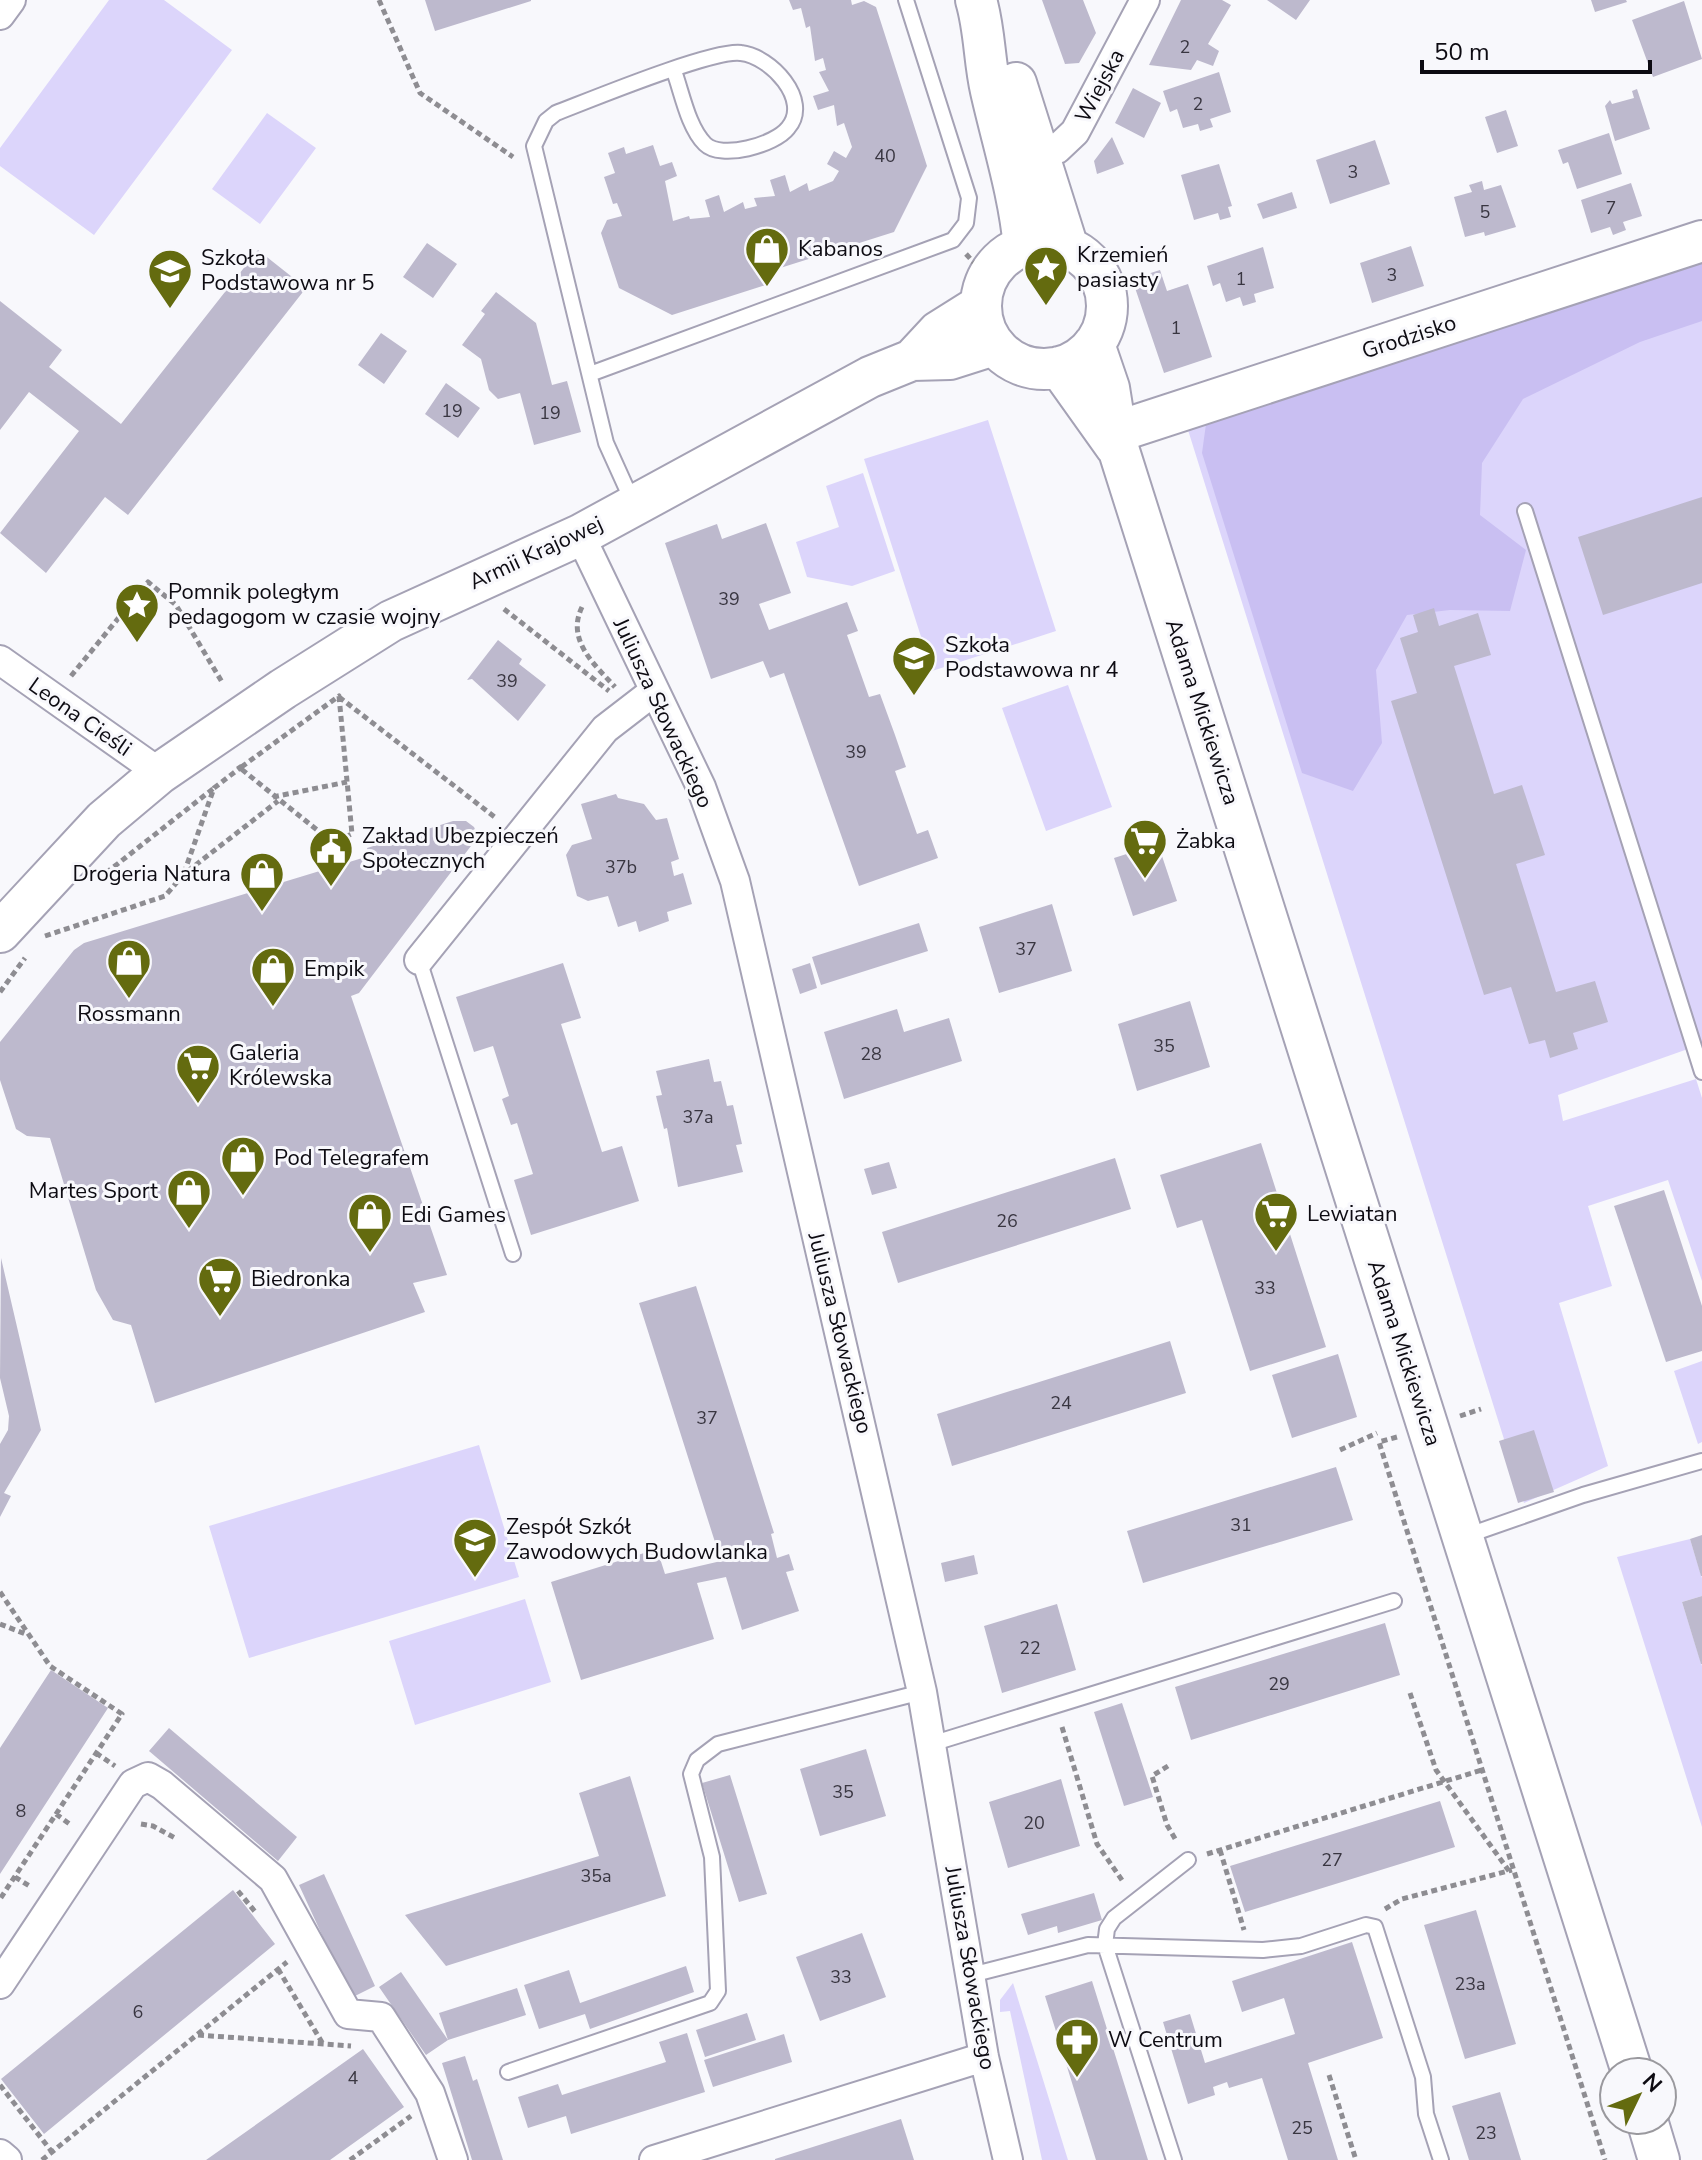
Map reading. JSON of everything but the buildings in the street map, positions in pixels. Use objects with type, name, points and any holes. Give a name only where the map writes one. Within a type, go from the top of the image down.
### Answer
[{"type":"street","points":[[0,15],[11,0]]},
{"type":"street","name":"Wiejska","points":[[1038,155],[1057,149],[1075,132],[1145,0]]},
{"type":"street","points":[[979,10],[1015,81],[1068,248]]},
{"type":"street","points":[[979,10],[990,88],[1016,182],[1024,247]]},
{"type":"street","name":"Grodzisko","points":[[1118,441],[1702,241]]},
{"type":"street","points":[[1052,244],[1068,248],[1094,268],[1104,290],[1107,314],[1094,344],[1083,356],[1059,367],[1036,369],[1020,365],[994,345],[986,331],[981,305],[985,283],[993,268],[1005,256],[1024,247],[1052,244]]},
{"type":"street","name":"Armii Krajowej","points":[[912,360],[938,332],[981,305]]},
{"type":"street","name":"Adama Mickiewicza","points":[[1094,344],[1109,388],[1118,441],[1627,2056]]},
{"type":"street","name":"Armii Krajowej","points":[[16,940],[104,820],[160,773],[391,621],[580,535],[870,377],[912,360],[950,359],[994,345]]},
{"type":"street","name":"Adama Mickiewicza","points":[[1059,367],[1118,441]]},
{"type":"street","name":"Juliusza Słowackiego","points":[[580,535],[701,787],[735,881],[922,1692],[984,2057],[1008,2160]]},
{"type":"street","name":"Leona Cieśli","points":[[0,660],[160,773]]},
{"type":"street","points":[[419,960],[605,729],[653,692]]},
{"type":"street","points":[[0,1984],[133,1784],[148,1777],[162,1785],[273,1879],[348,2014],[381,2017],[423,2108],[453,2160]]},
{"type":"street","points":[[654,2160],[984,2057]]},
{"type":"street","points":[[1652,2136],[1659,2160]]},
{"type":"street","points":[[0,2154],[7,2160]]},
{"type":"lane","points":[[590,374],[953,240],[966,223],[969,198],[906,0]]},
{"type":"lane","points":[[634,505],[606,443],[534,146],[546,121],[556,113],[674,71],[725,54],[741,52],[758,57],[785,81],[794,105],[794,118],[778,137],[728,153],[718,152],[705,144],[696,131],[674,71]]},
{"type":"lane","points":[[1525,511],[1702,1072]]},
{"type":"lane","points":[[419,960],[513,1254]]},
{"type":"lane","points":[[1463,1537],[1583,1495],[1702,1461]]},
{"type":"lane","points":[[931,1744],[1394,1601]]},
{"type":"lane","points":[[508,2072],[710,2003],[718,1991],[712,1857],[691,1774],[697,1760],[718,1744],[922,1692]]},
{"type":"lane","points":[[1174,2160],[1105,1945],[1107,1929],[1114,1918],[1188,1860]]},
{"type":"lane","points":[[971,1975],[1068,1948],[1105,1945],[1250,1950],[1301,1946],[1366,1925],[1375,1927],[1423,2077],[1426,2114],[1441,2160]]},
{"type":"path","points":[[379,0],[420,93],[539,175]]},
{"type":"path","points":[[71,677],[148,582],[176,605],[222,682]]},
{"type":"path","points":[[492,599],[608,692],[618,691],[586,654],[576,630],[581,609],[605,588]]},
{"type":"path","points":[[339,696],[519,836]]},
{"type":"path","points":[[97,882],[240,768],[339,696]]},
{"type":"path","points":[[230,756],[276,799],[332,842],[352,834],[339,696]]},
{"type":"path","points":[[52,927],[40,938],[165,896],[184,874],[276,799],[347,782]]},
{"type":"path","points":[[184,874],[214,788]]},
{"type":"path","points":[[0,992],[16,940]]},
{"type":"path","points":[[1340,1450],[1377,1433]]},
{"type":"path","points":[[1379,1442],[1511,1870],[1605,2160]]},
{"type":"path","points":[[0,1592],[50,1666],[122,1714],[0,1899]]},
{"type":"path","points":[[0,1624],[29,1635]]},
{"type":"path","points":[[1410,1693],[1436,1770],[1511,1870]]},
{"type":"path","points":[[1055,1705],[1097,1844],[1135,1899]]},
{"type":"path","points":[[1168,1766],[1152,1776],[1167,1825],[1188,1860],[1482,1770]]},
{"type":"path","points":[[130,1827],[153,1826],[181,1842]]},
{"type":"path","points":[[1220,1850],[1250,1950]]},
{"type":"path","points":[[1375,1927],[1386,1906],[1402,1899],[1511,1870]]},
{"type":"path","points":[[228,1881],[263,1922]]},
{"type":"path","points":[[42,2160],[309,1944]]},
{"type":"path","points":[[278,1969],[323,2045]]},
{"type":"path","points":[[197,2035],[362,2047]]},
{"type":"path","points":[[1329,2075],[1356,2160]]},
{"type":"path","points":[[0,2085],[52,2152]]},
{"type":"path","points":[[403,2102],[423,2108]]},
{"type":"path","points":[[350,2160],[423,2108]]},
{"type":"shaded area","points":[[109,0],[164,0],[232,50],[94,235],[0,166],[0,148]]},
{"type":"shaded area","points":[[267,113],[316,148],[260,224],[212,189]]},
{"type":"shaded area","points":[[1702,259],[1702,1044],[1558,1095],[1563,1121],[1696,1079],[1702,1098],[1702,1281],[1668,1180],[1588,1206],[1612,1286],[1559,1303],[1608,1466],[1524,1503],[1188,430]]},
{"type":"shaded area","points":[[1702,261],[1702,321],[1640,342],[1523,399],[1482,463],[1480,515],[1526,550],[1510,611],[1450,610],[1407,615],[1376,670],[1382,743],[1353,791],[1302,773],[1202,453],[1206,424]]},
{"type":"shaded area","points":[[988,420],[1056,631],[932,671],[864,459]]},
{"type":"shaded area","points":[[863,473],[895,571],[852,586],[807,577],[796,542],[839,527],[826,486]]},
{"type":"shaded area","points":[[1068,685],[1112,807],[1046,831],[1002,708]]},
{"type":"shaded area","points":[[1702,1361],[1702,1442],[1698,1444],[1674,1371]]},
{"type":"shaded area","points":[[479,1445],[519,1577],[249,1658],[209,1526]]},
{"type":"shaded area","points":[[1690,1539],[1702,1578],[1702,1596],[1682,1602],[1702,1666],[1702,1827],[1617,1557]]},
{"type":"shaded area","points":[[525,1599],[551,1682],[415,1725],[389,1641]]},
{"type":"shaded area","points":[[1013,1983],[1068,2160],[1042,2160],[1010,2011],[1000,2012],[1000,2000]]},
{"type":"place","name":"Kabanos","points":[[767,288]]},
{"type":"place","name":"Krzemień pasiasty","points":[[1046,307]]},
{"type":"place","name":"Szkoła Podstawowa nr 5","points":[[170,310]]},
{"type":"place","name":"Pomnik poległym pedagogom w czasie wojny","points":[[137,644]]},
{"type":"place","name":"Szkoła Podstawowa nr 4","points":[[914,697]]},
{"type":"place","name":"Żabka","points":[[1145,880]]},
{"type":"place","name":"Zakład Ubezpieczeń Społecznych","points":[[331,888]]},
{"type":"place","name":"Drogeria Natura","points":[[262,913]]},
{"type":"place","name":"Rossmann","points":[[129,1000]]},
{"type":"place","name":"Empik","points":[[273,1008]]},
{"type":"place","name":"Galeria Królewska","points":[[198,1105]]},
{"type":"place","name":"Pod Telegrafem","points":[[243,1197]]},
{"type":"place","name":"Martes Sport","points":[[189,1230]]},
{"type":"place","name":"Lewiatan","points":[[1276,1253]]},
{"type":"place","name":"Edi Games","points":[[370,1254]]},
{"type":"place","name":"Biedronka","points":[[220,1318]]},
{"type":"place","name":"Zespół Szkół Zawodowych Budowlanka","points":[[475,1579]]},
{"type":"place","name":"W Centrum","points":[[1077,2079]]}]
